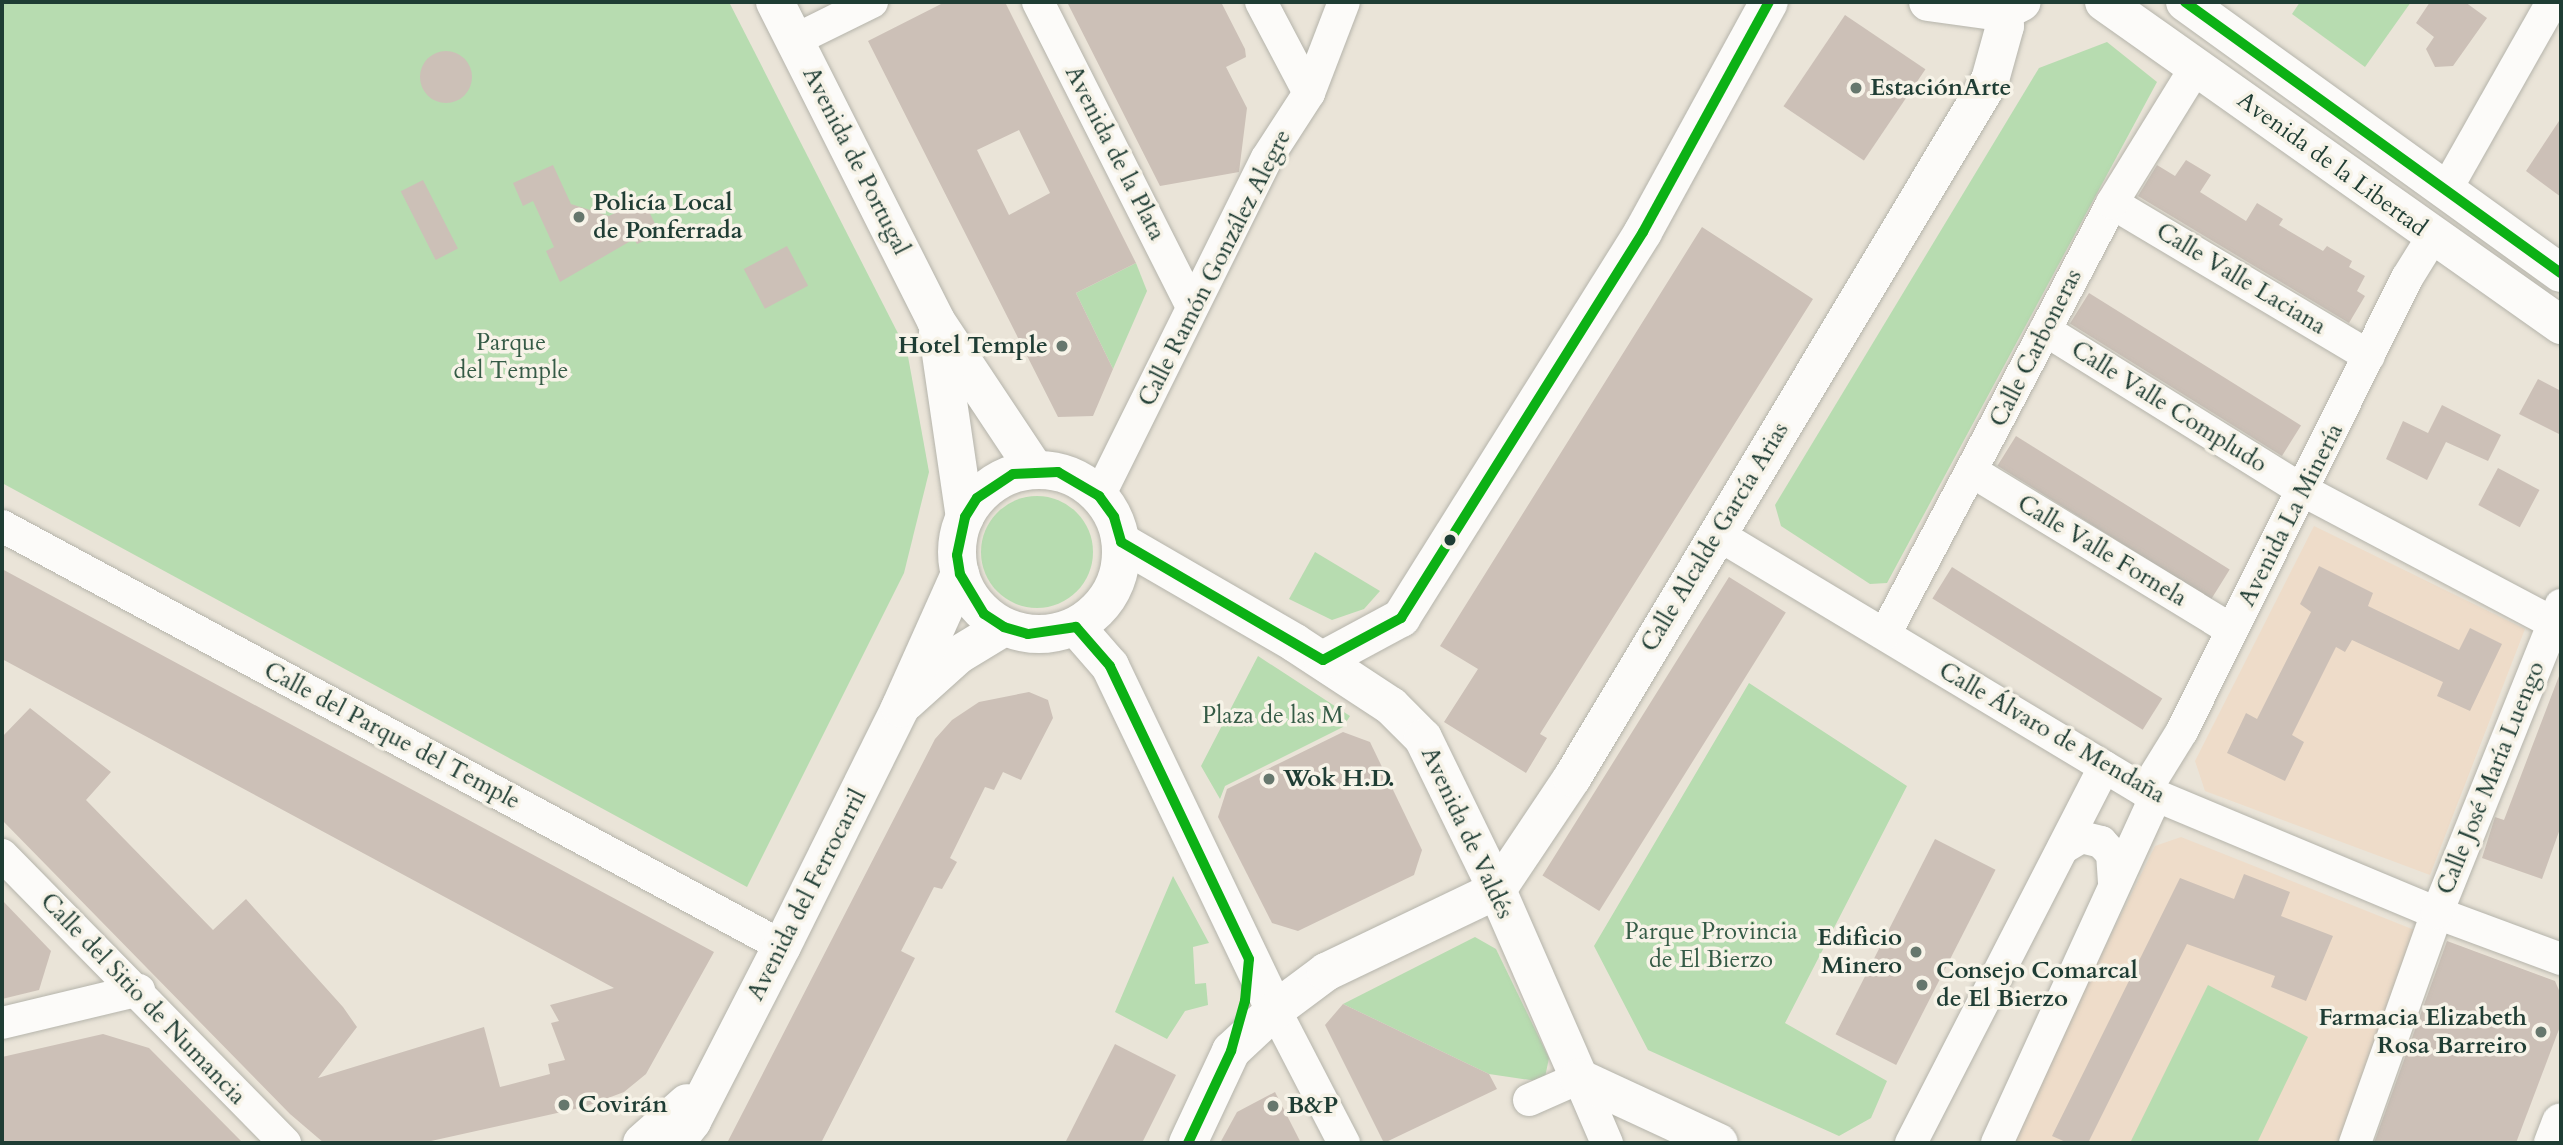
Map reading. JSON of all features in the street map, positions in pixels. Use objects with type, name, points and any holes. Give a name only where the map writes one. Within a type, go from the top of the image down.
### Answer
[{"type":"main road","name":"Avenida de Portugal","points":[[775,2],[936,321],[1035,470]]},
{"type":"main road","points":[[1729,76],[1752,2]]},
{"type":"main road","points":[[1323,660],[1401,618],[1643,232],[1769,2]]},
{"type":"main road","points":[[1928,2],[2012,7]]},
{"type":"main road","name":"Avenida de la Libertad","points":[[2104,2],[2561,325]]},
{"type":"main road","name":"Avenida de la Libertad","points":[[2185,2],[2561,273]]},
{"type":"main road","name":"Calle Alcalde García Arias","points":[[1497,890],[1572,778],[1990,80],[2012,7]]},
{"type":"main road","name":"Avenida de Portugal","points":[[936,321],[965,517]]},
{"type":"main road","points":[[1035,470],[1080,481],[1100,496],[1114,517],[1121,542],[1121,567],[1112,592],[1097,612],[1076,627],[1052,634],[1028,634],[1004,627],[977,605],[960,574],[957,555],[965,517],[993,484],[1035,470]]},
{"type":"main road","name":"Avenida de Valdés","points":[[1121,542],[1163,563],[1323,660],[1391,706],[1423,738],[1497,890],[1579,1078]]},
{"type":"main road","name":"Avenida del Ferrocarril","points":[[675,1143],[713,1081],[782,946],[900,708],[960,574]]},
{"type":"main road","name":"Avenida del Ferrocarril","points":[[900,708],[958,655],[1004,627]]},
{"type":"main road","points":[[1076,627],[1110,666],[1275,1010]]},
{"type":"main road","points":[[1231,1051],[1275,1010],[1326,972],[1497,890]]},
{"type":"main road","points":[[1249,959],[1287,971],[1326,972]]},
{"type":"main road","points":[[1188,1143],[1231,1051],[1245,1001],[1249,959]]},
{"type":"main road","points":[[1579,1078],[1719,1143]]},
{"type":"main road","name":"Avenida del Ferrocarril","points":[[642,1143],[713,1081]]},
{"type":"main road","points":[[2553,1143],[2561,1122]]},
{"type":"street","points":[[795,40],[872,2]]},
{"type":"street","name":"Avenida de la Plata","points":[[1038,2],[1191,305]]},
{"type":"street","points":[[1261,2],[1309,93]]},
{"type":"street","name":"Calle Ramón González Alegre","points":[[1100,496],[1191,305],[1267,158],[1309,93],[1344,2]]},
{"type":"street","points":[[2446,188],[2554,6]]},
{"type":"street","name":"Calle Carboneras","points":[[1885,635],[2112,203],[2196,67]]},
{"type":"street","name":"Calle Valle Laciana","points":[[2112,203],[2370,356]]},
{"type":"street","name":"Avenida La Minería","points":[[1997,1143],[2114,883],[2150,794],[2433,236]]},
{"type":"street","name":"Calle Valle Compludo","points":[[2045,330],[2304,491],[2557,613]]},
{"type":"street","name":"Calle Valle Fornela","points":[[1973,472],[2232,630]]},
{"type":"street","name":"Calle del Parque del Temple","points":[[2,526],[782,946]]},
{"type":"street","name":"Calle Álvaro de Mendaña","points":[[1717,534],[2150,794],[2437,913],[2561,959]]},
{"type":"street","name":"Calle José María Luengo","points":[[2355,1143],[2437,913],[2557,613]]},
{"type":"street","points":[[1913,1142],[2104,767]]},
{"type":"street","points":[[2063,848],[2081,837],[2101,842],[2112,854],[2114,883]]},
{"type":"street","name":"Calle del Sitio de Numancia","points":[[2,855],[139,990],[285,1143]]},
{"type":"street","points":[[2,1023],[139,990]]},
{"type":"street","points":[[1275,1010],[1343,1143]]},
{"type":"street","points":[[1529,1100],[1579,1078],[1607,1143]]},
{"type":"shaded area","points":[[2314,526],[2525,629],[2430,875],[2205,791],[2195,761]]},
{"type":"shaded area","points":[[2181,837],[2422,933],[2348,1143],[2008,1143],[2155,846]]},
{"type":"green space","name":"Parque del Temple","points":[[2,2],[729,2],[907,351],[929,472],[904,573],[747,887],[2,483]]},
{"type":"green space","points":[[2300,2],[2411,2],[2365,67],[2292,14]]},
{"type":"green space","points":[[2107,42],[2157,82],[1887,583],[1870,584],[1781,526],[1775,505],[2039,68]]},
{"type":"green space","points":[[1136,263],[1147,291],[1113,369],[1076,293]]},
{"type":"green space","points":[[1037,496],[1058,501],[1076,513],[1088,531],[1093,552],[1088,573],[1076,591],[1058,603],[1037,608],[1016,603],[998,591],[986,573],[981,552],[986,531],[998,513],[1016,501]]},
{"type":"green space","points":[[1315,552],[1380,591],[1364,609],[1332,620],[1289,599]]},
{"type":"green space","name":"Plaza de las M","points":[[1258,656],[1350,716],[1343,727],[1225,786],[1220,799],[1201,766]]},
{"type":"green space","name":"Parque Provincia de El Bierzo","points":[[1749,683],[1907,786],[1785,1023],[1887,1081],[1871,1118],[1839,1136],[1648,1050],[1594,946]]},
{"type":"green space","points":[[1173,876],[1209,943],[1193,947],[1195,984],[1206,983],[1208,1005],[1185,1011],[1167,1039],[1115,1012]]},
{"type":"green space","points":[[1475,937],[1496,949],[1549,1058],[1544,1082],[1489,1074],[1343,1004]]},
{"type":"green space","points":[[2208,985],[2308,1037],[2257,1143],[2130,1143]]},
{"type":"building","points":[[945,2],[1005,2],[1136,263],[1076,293],[1113,369],[1093,416],[1058,417],[868,41]],"holes":[[[1019,130],[1050,193],[1009,215],[977,150]]]},
{"type":"building","points":[[1067,2],[1221,2],[1245,49],[1246,57],[1226,67],[1247,108],[1239,172],[1160,186]]},
{"type":"building","points":[[2430,2],[2465,2],[2487,18],[2453,66],[2435,67],[2426,49],[2434,37],[2416,23]]},
{"type":"building","name":"EstaciónArte","points":[[1845,15],[1925,69],[1864,160],[1783,106]]},
{"type":"building","points":[[446,51],[465,58],[472,77],[465,96],[446,103],[427,96],[420,77],[427,58]]},
{"type":"building","points":[[2561,118],[2561,197],[2526,171]]},
{"type":"building","points":[[2186,160],[2211,175],[2200,192],[2246,221],[2257,203],[2283,219],[2279,225],[2323,251],[2327,246],[2352,261],[2349,267],[2365,276],[2357,291],[2365,296],[2349,323],[2138,196],[2157,165],[2175,176]]},
{"type":"building","points":[[553,165],[571,204],[609,216],[643,199],[660,234],[637,244],[634,239],[560,282],[546,251],[554,247],[533,201],[523,206],[513,183]]},
{"type":"building","points":[[423,180],[458,249],[436,260],[401,191]]},
{"type":"building","points":[[1702,227],[1813,299],[1540,734],[1547,738],[1526,773],[1444,722],[1478,669],[1440,646]]},
{"type":"building","points":[[787,246],[808,286],[765,309],[744,269]]},
{"type":"building","points":[[2089,293],[2301,425],[2282,456],[2070,324]]},
{"type":"building","points":[[2538,379],[2561,391],[2561,435],[2519,414]]},
{"type":"building","points":[[2442,405],[2501,435],[2488,461],[2446,442],[2427,480],[2386,459],[2403,421],[2428,433]]},
{"type":"building","points":[[2016,436],[2230,570],[2211,599],[1997,466]]},
{"type":"building","points":[[2498,468],[2539,490],[2520,527],[2478,505]]},
{"type":"building","points":[[2319,566],[2373,593],[2368,606],[2459,650],[2470,628],[2502,644],[2470,711],[2437,696],[2443,682],[2352,640],[2345,652],[2336,647],[2292,735],[2304,742],[2285,781],[2227,753],[2246,713],[2257,719],[2311,612],[2300,604]]},
{"type":"building","points":[[1952,567],[2162,698],[2143,730],[1932,598]]},
{"type":"building","points":[[2,569],[714,952],[646,1074],[624,1092],[584,1107],[422,1143],[324,1143],[290,1114],[2,820],[2,737],[30,708],[111,772],[86,800],[213,930],[246,899],[343,1007],[357,1027],[318,1078],[484,1027],[500,1087],[550,1074],[548,1064],[565,1060],[551,1023],[559,1021],[550,1005],[614,988],[2,659]]},
{"type":"building","points":[[1729,577],[1786,613],[1599,911],[1542,876]]},
{"type":"building","points":[[2559,676],[2561,826],[2542,879],[2482,858],[2495,817],[2504,820]]},
{"type":"building","points":[[1029,692],[1048,700],[1053,718],[1021,780],[1003,772],[994,790],[985,787],[950,858],[957,862],[942,889],[934,887],[901,951],[915,958],[821,1143],[727,1143],[935,739],[952,720],[979,702]]},
{"type":"building","points":[[1343,732],[1370,742],[1422,850],[1414,875],[1298,931],[1272,923],[1218,817],[1227,789]]},
{"type":"building","name":"Edificio Minero","points":[[1935,839],[1996,870],[1896,1065],[1836,1034]]},
{"type":"building","points":[[2244,874],[2290,892],[2281,916],[2333,936],[2306,1001],[2271,987],[2275,976],[2187,944],[2088,1143],[2068,1143],[2052,1136],[2180,878],[2234,899]]},
{"type":"building","points":[[2,900],[51,951],[39,990],[2,999]]},
{"type":"building","points":[[2447,941],[2555,981],[2561,995],[2561,1024],[2516,1143],[2374,1143]]},
{"type":"building","points":[[1343,1004],[1489,1074],[1497,1089],[1384,1143],[1325,1025]]},
{"type":"building","points":[[103,1034],[149,1048],[243,1143],[2,1143],[2,1057]]},
{"type":"building","points":[[1115,1044],[1176,1075],[1142,1143],[1065,1143]]},
{"type":"building","points":[[1275,1092],[1301,1143],[1220,1143],[1237,1112]]},
{"type":"transit line","points":[[1188,1143],[1231,1051],[1245,1001],[1249,959],[1110,666],[1076,627],[1028,634],[1004,627],[984,614],[960,574],[957,555],[965,517],[977,498],[1013,474],[1058,472],[1099,496],[1114,517],[1121,542],[1323,660],[1401,618],[1643,232],[1769,2]]},
{"type":"transit line","points":[[2185,2],[2561,273]]},
{"type":"place","name":"EstaciónArte","points":[[1856,88]]},
{"type":"place","name":"Policía Local de Ponferrada","points":[[579,217]]},
{"type":"place","name":"Hotel Temple","points":[[1062,346]]},
{"type":"place","name":"Wok H.D.","points":[[1269,779]]},
{"type":"place","name":"Edificio Minero","points":[[1916,952]]},
{"type":"place","name":"Consejo Comarcal de El Bierzo","points":[[1922,985]]},
{"type":"place","name":"Farmacia Elizabeth Rosa Barreiro","points":[[2541,1032]]},
{"type":"place","name":"Covirán","points":[[564,1105]]},
{"type":"place","name":"B&P","points":[[1273,1106]]}]
